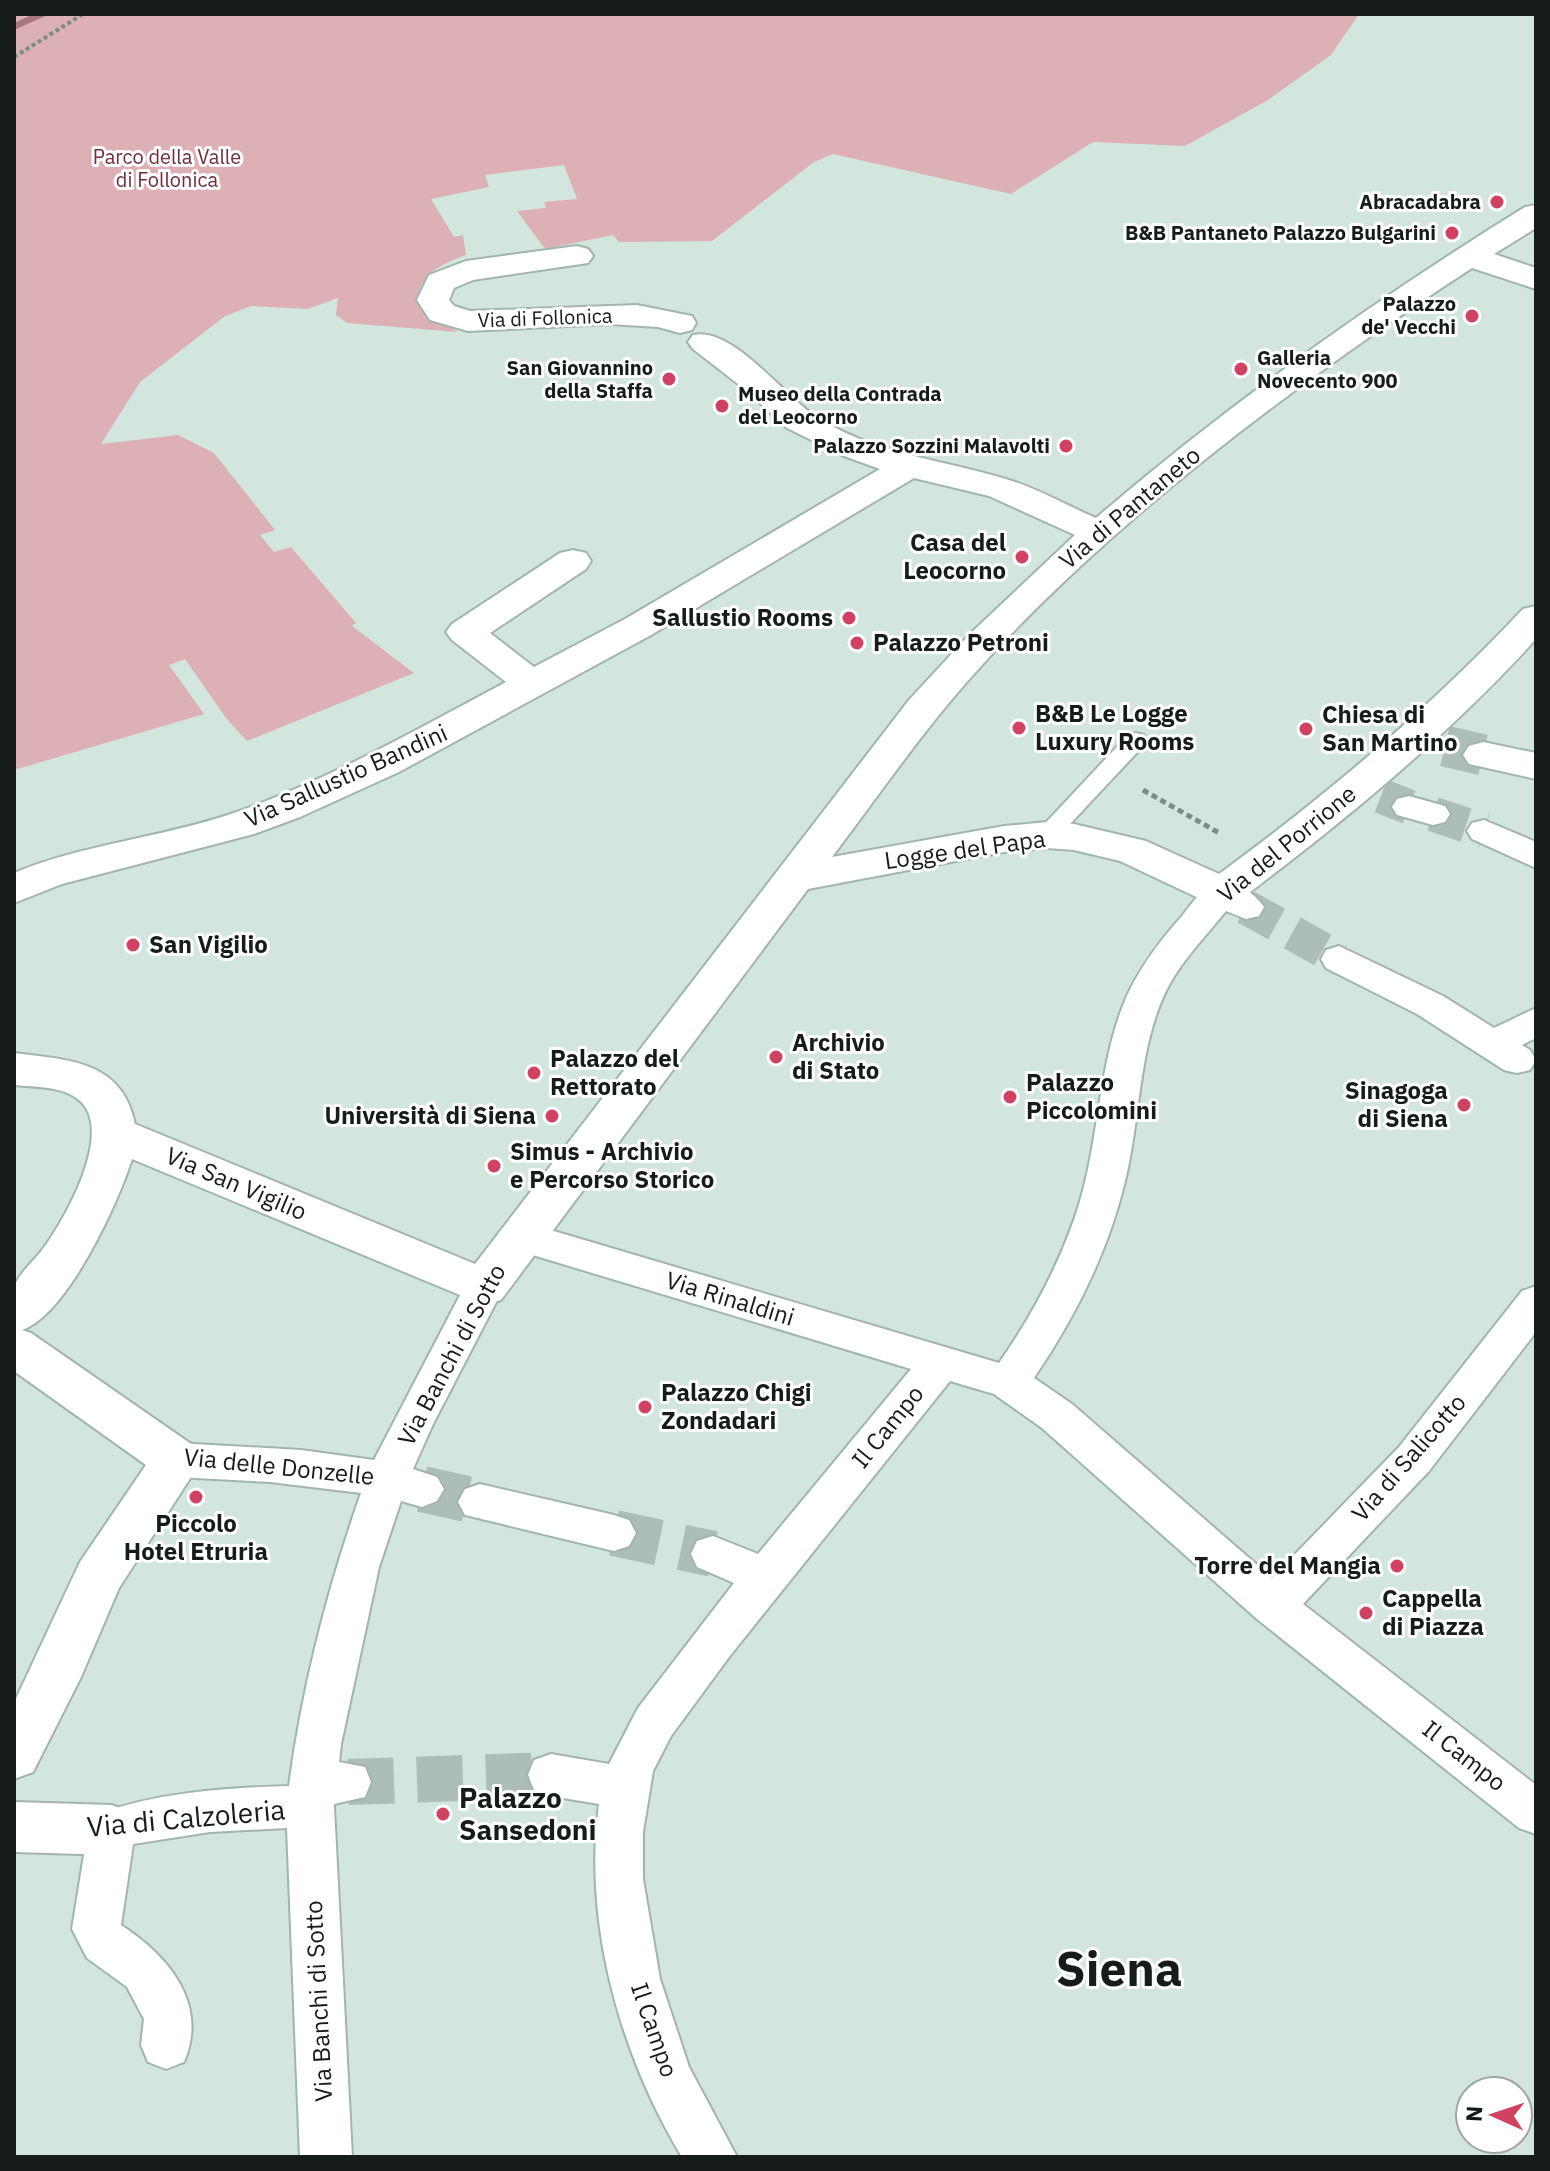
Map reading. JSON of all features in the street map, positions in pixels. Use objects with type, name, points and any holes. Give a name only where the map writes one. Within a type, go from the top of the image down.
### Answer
[{"type":"street","name":"Via di Pantaneto","points":[[794,878],[958,666],[1034,589],[1098,532],[1278,388],[1467,256],[1536,214]]},
{"type":"street","name":"Via di Follonica","points":[[577,256],[458,272],[436,286],[433,300],[442,313],[468,321],[635,315],[667,317],[692,332],[754,380],[799,421],[837,441],[924,470],[1001,489],[1098,532]]},
{"type":"street","points":[[1467,256],[1536,279]]},
{"type":"street","name":"Via Sallustio Bandini","points":[[14,889],[49,874],[218,832],[274,813],[385,763],[924,470]]},
{"type":"street","points":[[533,685],[465,632],[573,561]]},
{"type":"street","name":"Via del Porrione","points":[[1008,1382],[1040,1337],[1065,1293],[1090,1233],[1112,1154],[1124,1071],[1141,1005],[1160,968],[1234,900],[1396,801],[1467,692],[1536,617]]},
{"type":"street","points":[[1483,755],[1536,766]]},
{"type":"street","points":[[1484,831],[1536,856]]},
{"type":"street","name":"Logge del Papa","points":[[794,878],[1004,839],[1047,835],[1074,837],[1132,851],[1234,900]]},
{"type":"street","name":"Via Banchi di Sotto","points":[[326,2157],[323,1791],[341,1629],[357,1567],[405,1484],[412,1423],[484,1287],[794,878]]},
{"type":"street","points":[[1339,959],[1430,1005],[1505,1053],[1536,1021]]},
{"type":"street","points":[[14,1069],[93,1086],[110,1104],[115,1134],[112,1152],[93,1205],[50,1272],[14,1314]]},
{"type":"street","name":"Via San Vigilio","points":[[115,1134],[484,1287]]},
{"type":"street","name":"Via Rinaldini","points":[[520,1236],[941,1362]]},
{"type":"street","name":"Via di Salicotto","points":[[1273,1606],[1414,1459],[1536,1302]]},
{"type":"street","name":"Via delle Donzelle","points":[[14,1346],[177,1460],[313,1466],[405,1484]]},
{"type":"street","name":"Il Campo","points":[[711,2157],[678,2101],[652,2034],[632,1967],[618,1884],[618,1844],[625,1787],[637,1756],[675,1692],[941,1362],[1008,1382],[1057,1416],[1273,1606],[1536,1813]]},
{"type":"street","points":[[14,1755],[55,1677],[98,1577],[177,1460]]},
{"type":"street","points":[[480,1502],[614,1533]]},
{"type":"street","points":[[713,1554],[765,1577]]},
{"type":"street","points":[[551,1775],[625,1787]]},
{"type":"street","name":"Via di Calzoleria","points":[[14,1827],[112,1830],[148,1819],[323,1791]]},
{"type":"street","points":[[112,1830],[96,1929],[104,1942],[144,1971],[169,2016],[166,2045]]},
{"type":"lane","points":[[1047,835],[1136,740]]},
{"type":"path","points":[[14,57],[83,14]]},
{"type":"path","points":[[1166,803],[1222,834]]},
{"type":"green space","name":"Parco della Valle di Follonica","points":[[14,14],[1359,14],[1331,55],[1268,100],[1185,146],[1093,142],[1011,194],[833,154],[814,162],[712,241],[619,242],[613,235],[545,249],[517,211],[546,208],[544,202],[577,199],[564,165],[485,175],[489,187],[431,199],[454,237],[463,235],[466,255],[428,276],[417,299],[432,316],[458,332],[347,323],[336,315],[338,298],[308,309],[251,306],[225,316],[140,382],[101,444],[178,435],[214,453],[275,530],[260,535],[274,552],[291,547],[356,623],[352,626],[414,673],[247,741],[226,718],[185,659],[169,665],[204,714],[14,770]]},
{"type":"waterway","points":[[14,27],[44,14]]},
{"type":"tunnel","points":[[1445,746],[1483,755]]},
{"type":"tunnel","points":[[1381,796],[1409,807]]},
{"type":"tunnel","points":[[1433,814],[1484,831]]},
{"type":"tunnel","points":[[1246,907],[1339,959]]},
{"type":"tunnel","points":[[422,1489],[480,1502]]},
{"type":"tunnel","points":[[614,1533],[713,1554]]},
{"type":"tunnel","points":[[348,1782],[551,1775]]},
{"type":"place","name":"Abracadabra","points":[[1497,202]]},
{"type":"place","name":"B&B Pantaneto Palazzo Bulgarini","points":[[1452,233]]},
{"type":"place","name":"Palazzo de' Vecchi","points":[[1472,316]]},
{"type":"place","name":"Galleria Novecento 900","points":[[1241,369]]},
{"type":"place","name":"San Giovannino della Staffa","points":[[669,379]]},
{"type":"place","name":"Museo della Contrada del Leocorno","points":[[722,406]]},
{"type":"place","name":"Palazzo Sozzini Malavolti","points":[[1066,446]]},
{"type":"place","name":"Casa del Leocorno","points":[[1022,557]]},
{"type":"place","name":"Sallustio Rooms","points":[[849,618]]},
{"type":"place","name":"Palazzo Petroni","points":[[857,643]]},
{"type":"place","name":"B&B Le Logge Luxury Rooms","points":[[1019,728]]},
{"type":"place","name":"Chiesa di San Martino","points":[[1306,729]]},
{"type":"place","name":"San Vigilio","points":[[133,945]]},
{"type":"place","name":"Archivio di Stato","points":[[776,1057]]},
{"type":"place","name":"Palazzo del Rettorato","points":[[534,1073]]},
{"type":"place","name":"Palazzo Piccolomini","points":[[1010,1097]]},
{"type":"place","name":"Sinagoga di Siena","points":[[1464,1105]]},
{"type":"place","name":"Università di Siena","points":[[552,1116]]},
{"type":"place","name":"Simus - Archivio e Percorso Storico","points":[[494,1166]]},
{"type":"place","name":"Palazzo Chigi Zondadari","points":[[645,1407]]},
{"type":"place","name":"Piccolo Hotel Etruria","points":[[196,1497]]},
{"type":"place","name":"Torre del Mangia","points":[[1397,1566]]},
{"type":"place","name":"Cappella di Piazza","points":[[1366,1613]]},
{"type":"place","name":"Palazzo Sansedoni","points":[[443,1814]]},
{"type":"district","name":"Siena","points":[[1119,1969]]}]
